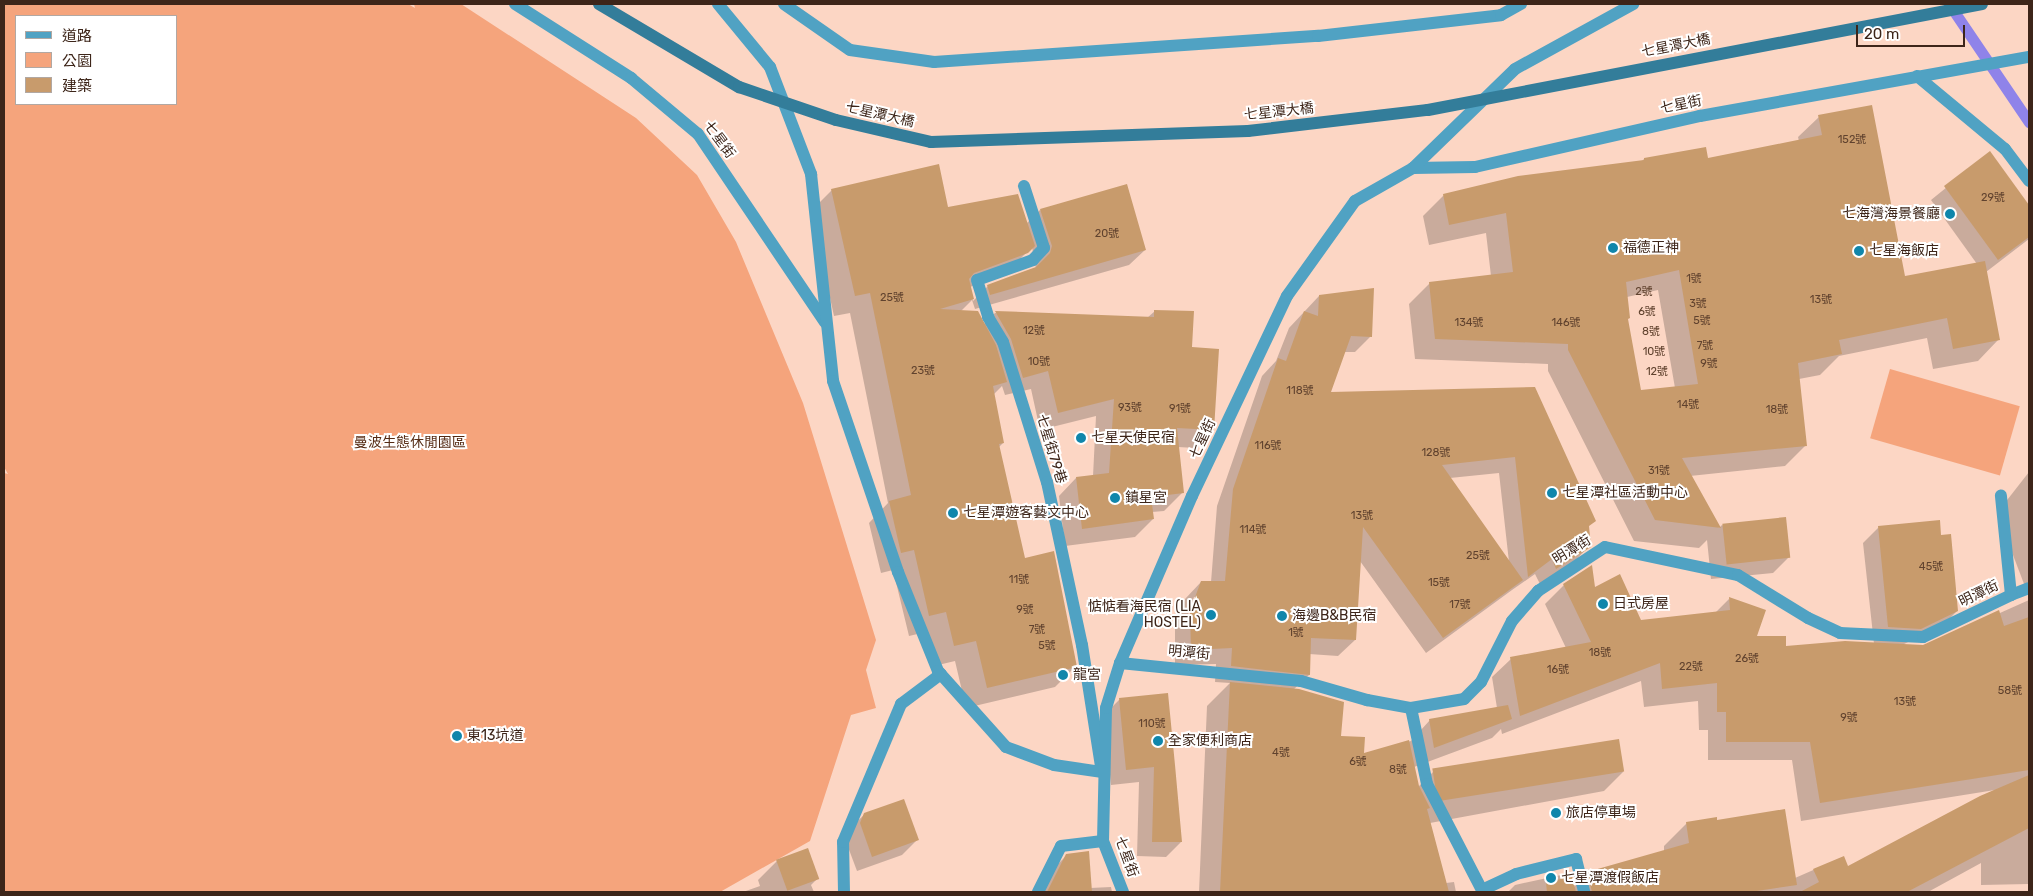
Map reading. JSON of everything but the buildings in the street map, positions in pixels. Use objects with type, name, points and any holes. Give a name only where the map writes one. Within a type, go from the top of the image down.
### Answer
[{"type":"main road","name":"七星潭大橋","points":[[599,4],[739,87],[836,120],[931,142],[1248,131],[1428,110],[1982,4]]},
{"type":"street","name":"七星街","points":[[515,4],[631,78],[698,134],[827,325]]},
{"type":"street","name":"七星街","points":[[718,4],[770,66],[811,174],[833,381],[898,572],[941,674],[1006,747],[1054,765],[1102,772]]},
{"type":"street","points":[[784,4],[850,50],[934,62],[1318,36],[1501,15],[1521,4]]},
{"type":"street","name":"七星街","points":[[1123,892],[1103,841],[1102,772],[1106,708],[1120,663],[1192,496],[1287,296],[1355,201],[1413,168],[1515,69],[1634,4]]},
{"type":"street","name":"七星街","points":[[1413,168],[1475,167],[1700,116],[1955,69],[2029,58]]},
{"type":"street","points":[[1917,76],[2005,149],[2029,181]]},
{"type":"street","name":"七星街79巷","points":[[1024,186],[1044,248],[1033,260],[977,280],[988,317],[1003,342],[1048,482],[1082,645],[1102,772]]},
{"type":"street","name":"明潭街","points":[[1120,663],[1301,681],[1367,700],[1410,708],[1464,699],[1481,682],[1512,621],[1538,590],[1605,548],[1738,575],[1808,618],[1840,633],[1923,637],[2011,594],[2001,496]]},
{"type":"street","points":[[2011,594],[2029,588]]},
{"type":"street","points":[[844,892],[843,842],[901,704],[941,674]]},
{"type":"street","points":[[1410,708],[1427,784],[1482,890],[1516,874],[1576,859],[1584,892]]},
{"type":"street","points":[[1038,892],[1062,846],[1103,841]]},
{"type":"green space","name":"曼波生態休閒園區","points":[[4,4],[408,4],[415,8],[414,4],[461,4],[636,118],[697,175],[736,242],[803,403],[876,640],[866,670],[876,708],[851,715],[810,841],[720,892],[4,892],[4,473],[8,474],[4,467]]},
{"type":"green space","points":[[1890,369],[2020,406],[2000,475],[1870,438]]},
{"type":"waterway","points":[[1949,4],[2029,122]]},
{"type":"place","name":"七海灣海景餐廳","points":[[1950,214]]},
{"type":"place","name":"福德正神","points":[[1613,248]]},
{"type":"place","name":"七星海飯店","points":[[1859,251]]},
{"type":"place","name":"七星天使民宿","points":[[1081,438]]},
{"type":"place","name":"七星潭社區活動中心","points":[[1552,493]]},
{"type":"place","name":"鎮星宮","points":[[1115,498]]},
{"type":"place","name":"七星潭遊客藝文中心","points":[[953,513]]},
{"type":"place","name":"日式房屋","points":[[1603,604]]},
{"type":"place","name":"惦惦看海民宿 (LIA HOSTEL)","points":[[1211,615]]},
{"type":"place","name":"海邊B&B民宿","points":[[1282,616]]},
{"type":"place","name":"龍宮","points":[[1063,675]]},
{"type":"place","name":"東13坑道","points":[[457,736]]},
{"type":"place","name":"全家便利商店","points":[[1158,741]]},
{"type":"place","name":"旅店停車場","points":[[1556,813]]},
{"type":"place","name":"七星潭渡假飯店","points":[[1551,878]]}]
